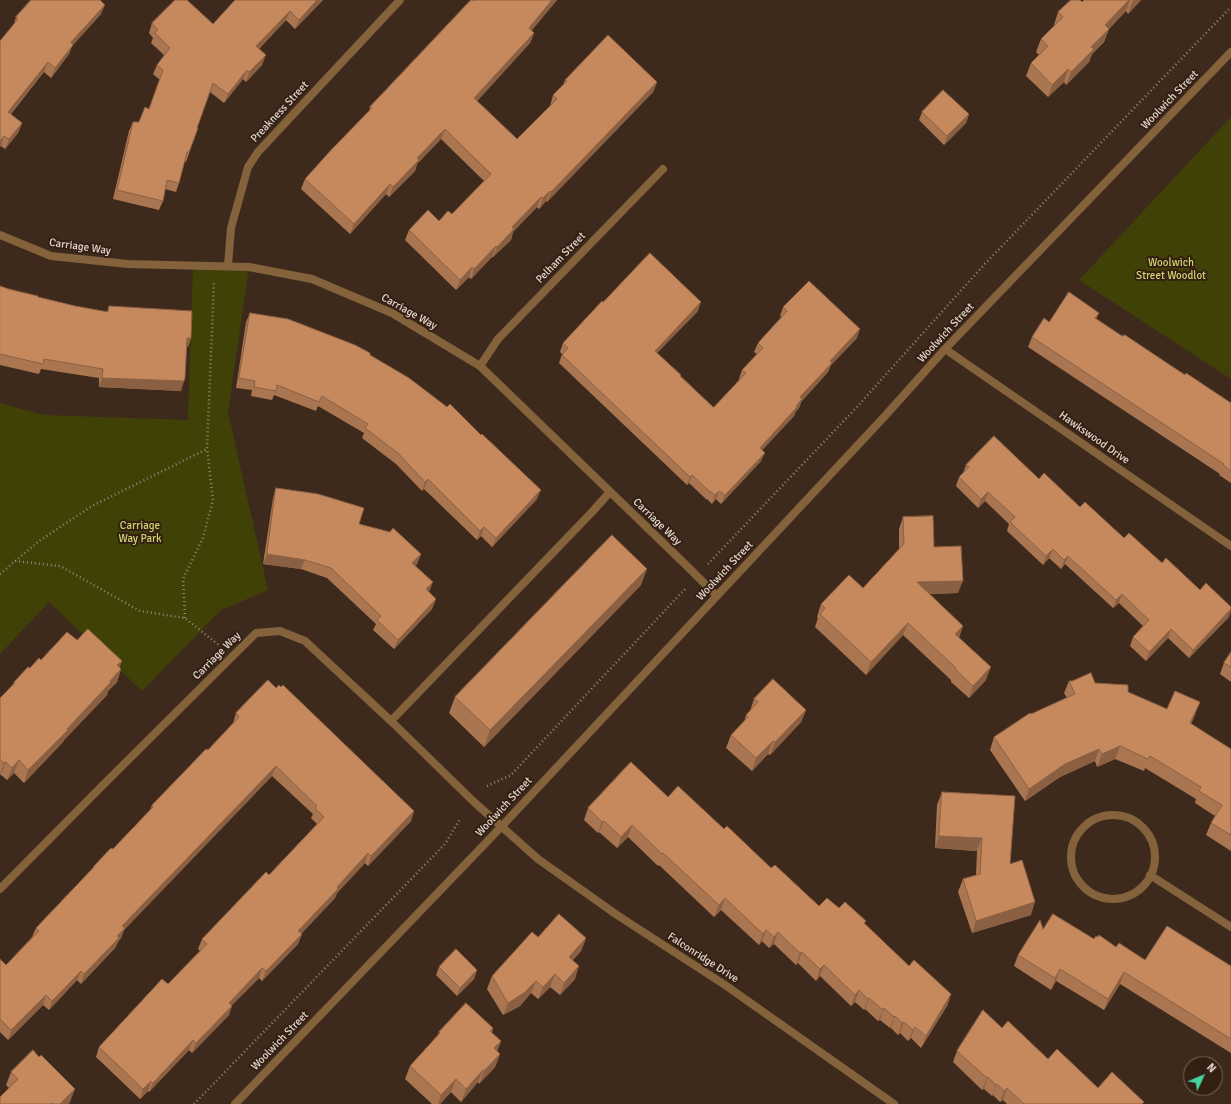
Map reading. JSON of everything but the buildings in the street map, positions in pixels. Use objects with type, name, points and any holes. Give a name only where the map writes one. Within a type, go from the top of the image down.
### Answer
[{"type":"street","name":"Preakness Street","points":[[228,266],[231,228],[248,167],[258,152],[400,0]]},
{"type":"street","name":"Woolwich Street","points":[[235,1104],[502,826],[879,422],[945,349],[1231,52]]},
{"type":"street","name":"Pelham Street","points":[[480,366],[498,339],[663,169]]},
{"type":"street","name":"Carriage Way","points":[[0,235],[51,256],[128,264],[250,267],[312,279],[392,313],[480,366],[717,596]]},
{"type":"street","name":"Hawkswood Drive","points":[[945,349],[1231,546]]},
{"type":"street","points":[[391,721],[587,518],[610,492]]},
{"type":"street","name":"Carriage Way","points":[[0,889],[256,633],[280,631],[305,641],[391,721],[474,802],[502,826]]},
{"type":"street","points":[[1114,815],[1127,818],[1144,830],[1154,848],[1154,862],[1150,875],[1142,887],[1136,892],[1123,898],[1109,899],[1095,895],[1083,887],[1072,868],[1071,854],[1074,840],[1087,824],[1100,817],[1114,815]]},
{"type":"street","name":"Falconridge Drive","points":[[502,826],[538,859],[617,915],[725,985],[894,1104]]},
{"type":"street","points":[[1150,875],[1231,927]]},
{"type":"path","points":[[719,552],[856,408],[982,267],[1231,7]]},
{"type":"path","points":[[185,618],[183,579],[203,538],[213,500],[207,450],[215,266]]},
{"type":"path","points":[[0,574],[39,541],[92,506],[207,450]]},
{"type":"path","points":[[15,561],[60,566],[140,611],[185,618],[232,656]]},
{"type":"path","points":[[487,786],[511,775],[680,595]]},
{"type":"path","points":[[194,1104],[445,844],[460,820]]},
{"type":"green space","name":"Woolwich Street Woodlot","points":[[1231,117],[1231,379],[1079,280]]},
{"type":"green space","name":"Carriage Way Park","points":[[193,265],[249,267],[228,412],[268,590],[221,610],[142,691],[49,602],[0,654],[0,403],[44,415],[188,420]]}]
